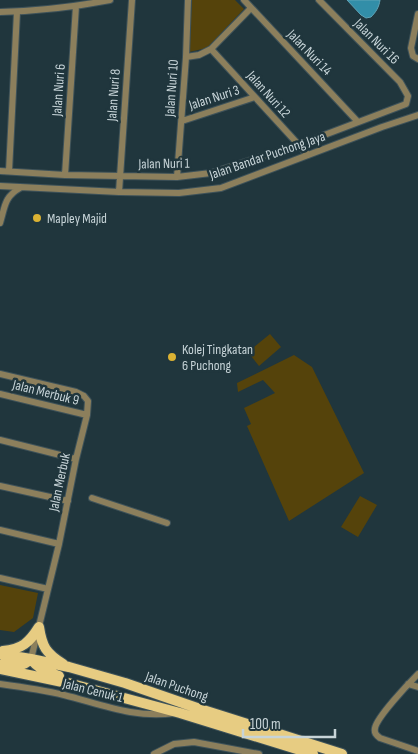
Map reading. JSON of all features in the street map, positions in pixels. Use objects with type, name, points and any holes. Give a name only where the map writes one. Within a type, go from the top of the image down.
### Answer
[{"type":"main road","points":[[0,652],[13,650],[28,642],[39,627]]},
{"type":"main road","points":[[39,627],[45,649],[56,660],[68,667]]},
{"type":"main road","name":"Jalan Puchong","points":[[0,652],[68,667],[125,683],[342,754]]},
{"type":"main road","points":[[0,664],[20,666],[26,664],[31,659],[41,670],[65,679],[72,684]]},
{"type":"main road","name":"Jalan Puchong","points":[[0,669],[72,684],[180,713],[306,753]]},
{"type":"street","points":[[0,12],[76,6],[110,0]]},
{"type":"street","name":"Jalan Nuri 8","points":[[119,192],[132,0]]},
{"type":"street","name":"Jalan Nuri 10","points":[[177,177],[186,57],[188,0]]},
{"type":"street","name":"Jalan Nuri 14","points":[[244,0],[358,122]]},
{"type":"street","name":"Jalan Nuri 16","points":[[319,0],[400,82],[408,96],[406,104]]},
{"type":"street","name":"Jalan Nuri 6","points":[[66,175],[76,6]]},
{"type":"street","points":[[186,57],[199,55],[211,49],[252,8]]},
{"type":"street","points":[[9,171],[17,12]]},
{"type":"street","points":[[418,14],[411,48],[413,56],[418,59]]},
{"type":"street","name":"Jalan Nuri 12","points":[[211,49],[308,155]]},
{"type":"street","name":"Jalan Nuri 3","points":[[182,121],[255,97]]},
{"type":"street","name":"Jalan Nuri 1","points":[[0,171],[66,175],[177,177],[211,173],[298,144],[406,104]]},
{"type":"street","name":"Jalan Bandar Puchong Jaya","points":[[0,186],[179,193],[221,188],[418,115]]},
{"type":"street","points":[[0,223],[2,209],[9,196],[21,188]]},
{"type":"street","points":[[0,374],[81,394],[87,398],[87,415]]},
{"type":"street","name":"Jalan Merbuk 9","points":[[0,394],[87,415]]},
{"type":"street","name":"Jalan Merbuk","points":[[31,659],[59,544],[87,415]]},
{"type":"street","points":[[0,440],[76,459]]},
{"type":"street","points":[[0,486],[68,501]]},
{"type":"street","points":[[92,498],[167,523]]},
{"type":"street","points":[[0,530],[59,544]]},
{"type":"street","points":[[0,578],[48,589]]},
{"type":"street","points":[[418,674],[382,716],[374,732],[376,736],[418,751]]},
{"type":"street","name":"Jalan Cenuk 1","points":[[0,684],[39,689],[134,713],[153,715],[180,713]]},
{"type":"street","points":[[408,684],[418,687]]},
{"type":"street","points":[[154,754],[174,744],[194,742],[259,754]]},
{"type":"shaded area","points":[[192,0],[235,0],[244,9],[207,48],[189,52]]},
{"type":"shaded area","points":[[270,334],[281,347],[259,366],[248,352]]},
{"type":"shaded area","points":[[294,355],[312,367],[364,473],[289,521],[247,426],[251,424],[244,408],[275,393],[263,380],[238,392],[237,383]]},
{"type":"shaded area","points":[[360,496],[377,505],[358,537],[341,527]]},
{"type":"shaded area","points":[[0,585],[38,593],[33,618],[14,632],[0,630]]},
{"type":"water","points":[[347,0],[380,0],[378,7],[371,17],[366,18]]},
{"type":"place","name":"Mapley Majid","points":[[37,218]]},
{"type":"place","name":"Kolej Tingkatan 6 Puchong","points":[[172,357]]}]
